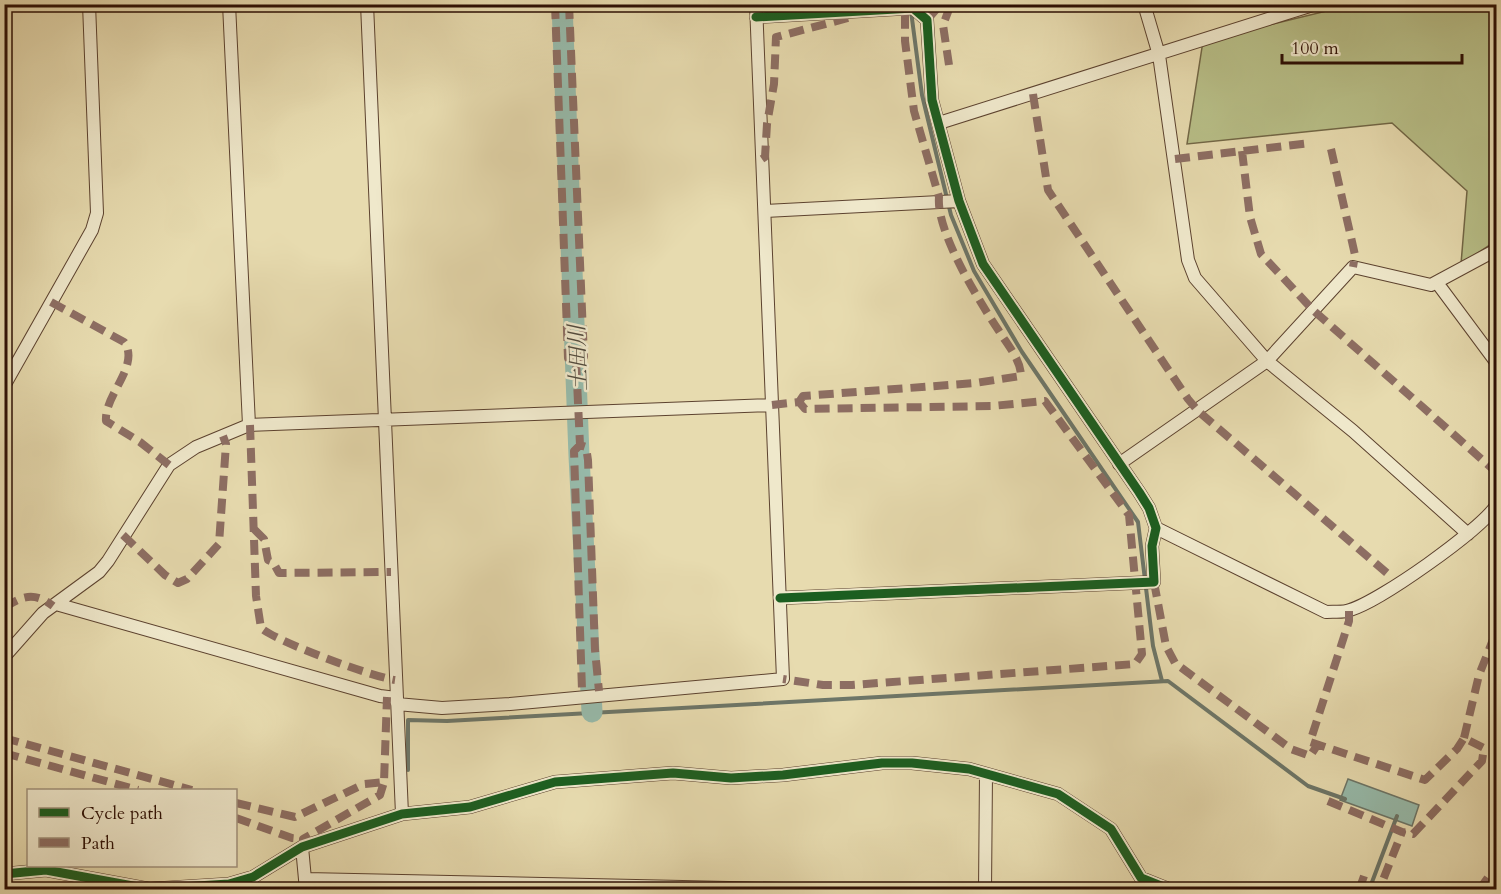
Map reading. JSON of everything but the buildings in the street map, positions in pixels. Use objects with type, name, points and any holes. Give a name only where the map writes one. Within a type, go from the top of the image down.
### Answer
[{"type":"street","points":[[4,386],[92,230],[97,213],[89,4]]},
{"type":"street","points":[[229,4],[249,425]]},
{"type":"street","points":[[366,4],[402,814]]},
{"type":"street","points":[[1144,4],[1159,55],[1191,271],[1206,293],[1267,361],[1353,431],[1467,534]]},
{"type":"street","points":[[939,123],[1316,4]]},
{"type":"street","points":[[56,604],[397,701],[441,708],[601,697],[783,679],[776,552],[756,11],[856,7],[883,12],[913,8],[927,20],[932,100],[959,201],[990,276],[1149,508],[1156,528],[1152,546],[1154,582],[780,598]]},
{"type":"street","points":[[765,211],[959,201]]},
{"type":"street","points":[[1119,464],[1267,361],[1353,267],[1416,284],[1438,284],[1497,250]]},
{"type":"street","points":[[1438,284],[1497,362]]},
{"type":"street","points":[[4,657],[43,613],[108,561],[169,465],[196,447],[249,425],[384,421],[462,415],[772,405]]},
{"type":"street","points":[[1156,528],[1326,612],[1349,611],[1373,598],[1467,534],[1497,506]]},
{"type":"street","points":[[4,874],[46,870],[149,889],[229,884],[253,878],[302,847],[402,814],[470,807],[532,787],[582,778],[673,772],[731,778],[783,775],[882,763],[912,763],[986,774],[1039,787],[1074,803],[1111,829],[1141,878],[1171,890]]},
{"type":"street","points":[[985,890],[986,774]]},
{"type":"street","points":[[302,847],[306,884],[829,890]]},
{"type":"green space","points":[[1351,5],[1488,5],[1496,13],[1496,241],[1461,264],[1467,191],[1392,123],[1187,144],[1203,41]]},
{"type":"shaded area","points":[[1348,779],[1419,805],[1412,826],[1340,800]]},
{"type":"waterway","name":"土田川","points":[[562,4],[579,456],[592,712]]},
{"type":"waterway","points":[[911,11],[922,95],[951,215],[974,271],[1022,352],[1138,522],[1153,646],[1162,681]]},
{"type":"waterway","points":[[408,770],[408,720],[447,721],[1168,681],[1308,786],[1345,799]]},
{"type":"waterway","points":[[1369,890],[1397,816]]},
{"type":"marked path","points":[[555,4],[568,358],[576,360]]},
{"type":"marked path","points":[[569,4],[584,357],[576,360],[580,445],[586,447],[588,460],[595,650],[599,691]]},
{"type":"marked path","points":[[927,20],[941,4]]},
{"type":"marked path","points":[[949,65],[943,25],[951,4]]},
{"type":"marked path","points":[[799,402],[803,396],[975,383],[1021,376],[1016,358],[970,285],[944,228],[939,197],[914,111],[905,41],[905,9]]},
{"type":"marked path","points":[[762,159],[765,157],[767,124],[774,84],[776,37],[848,18]]},
{"type":"marked path","points":[[1033,94],[1048,190],[1188,399],[1198,411],[1388,574]]},
{"type":"marked path","points":[[1175,159],[1310,143]]},
{"type":"marked path","points":[[1331,149],[1355,255],[1353,267]]},
{"type":"marked path","points":[[1242,151],[1250,217],[1261,254],[1313,310],[1496,472]]},
{"type":"marked path","points":[[51,302],[124,342],[128,351],[128,360],[110,401],[106,421],[140,442],[169,465]]},
{"type":"marked path","points":[[772,405],[799,402],[805,409],[992,406],[1045,401],[1129,515],[1142,654],[1135,664],[852,685],[823,685],[783,679]]},
{"type":"marked path","points":[[250,425],[256,596],[261,628],[286,642],[326,658],[367,673],[395,680]]},
{"type":"marked path","points":[[123,535],[165,575],[178,583],[187,579],[219,544],[226,444],[223,436]]},
{"type":"marked path","points":[[580,445],[574,451],[582,690]]},
{"type":"marked path","points":[[254,529],[264,539],[268,560],[273,562],[279,573],[391,572]]},
{"type":"marked path","points":[[1154,582],[1166,646],[1175,663],[1291,749],[1310,756],[1318,744]]},
{"type":"marked path","points":[[4,608],[17,600],[29,597],[35,597],[53,606]]},
{"type":"marked path","points":[[1349,611],[1349,621],[1310,742],[1425,780],[1457,749],[1464,738],[1484,748],[1482,761],[1413,834],[1402,832]]},
{"type":"marked path","points":[[1464,738],[1479,675],[1496,632]]},
{"type":"marked path","points":[[237,803],[295,817],[364,784],[384,782],[387,697]]},
{"type":"marked path","points":[[4,738],[188,789]]},
{"type":"marked path","points":[[4,753],[134,789]]},
{"type":"marked path","points":[[305,846],[303,839],[380,795],[384,782]]},
{"type":"marked path","points":[[1328,801],[1402,832],[1379,890]]},
{"type":"marked path","points":[[237,818],[292,838],[303,839]]},
{"type":"marked path","points":[[1479,890],[1496,866]]},
{"type":"marked path","points":[[1359,890],[1364,876]]},
{"type":"cycle path","points":[[756,17],[913,8],[927,20],[932,100],[959,201],[983,264],[1139,492],[1149,508],[1156,528],[1152,546],[1154,582],[780,598]]},
{"type":"cycle path","points":[[4,874],[46,870],[149,889],[229,884],[253,877],[302,847],[402,814],[470,807],[555,782],[673,773],[731,778],[783,775],[882,763],[912,763],[969,769],[1058,794],[1111,829],[1141,878],[1171,890]]}]
